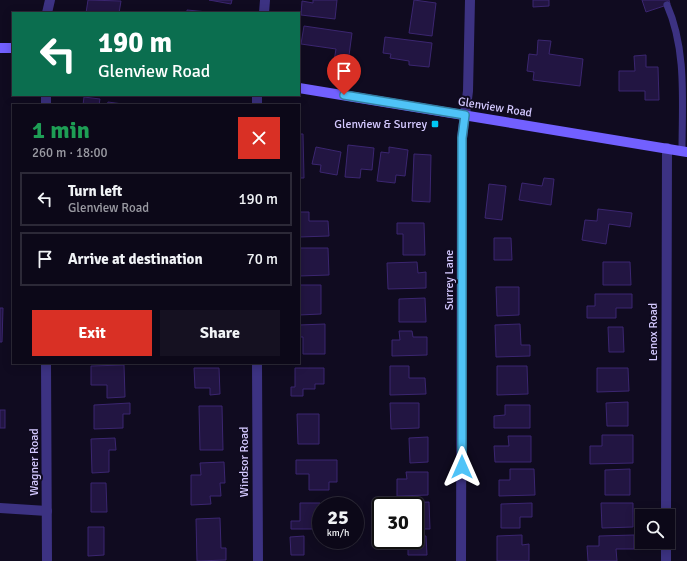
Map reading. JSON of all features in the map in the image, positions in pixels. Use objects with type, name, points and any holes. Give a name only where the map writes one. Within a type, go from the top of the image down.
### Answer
[{"type":"main road","points":[[0,48],[12,48]]},
{"type":"main road","name":"Glenview Road","points":[[300,88],[684,151]]},
{"type":"street","points":[[47,12],[50,0]]},
{"type":"street","points":[[264,12],[265,0]]},
{"type":"street","name":"Surrey Lane","points":[[461,561],[462,138],[468,91],[470,0]]},
{"type":"street","name":"Lenox Road","points":[[666,509],[667,148]]},
{"type":"street","name":"Wagner Road","points":[[46,364],[47,561]]},
{"type":"street","name":"Windsor Road","points":[[257,364],[258,561]]},
{"type":"street","points":[[0,508],[47,511]]},
{"type":"street","points":[[666,549],[666,561]]},
{"type":"lane","points":[[666,5],[672,18],[680,59],[683,91],[684,151]]},
{"type":"building","points":[[88,0],[121,1],[119,12],[86,12]]},
{"type":"building","points":[[209,0],[232,0],[231,4]]},
{"type":"building","points":[[313,0],[337,0],[335,19],[301,15],[302,1],[313,3]]},
{"type":"building","points":[[414,0],[436,3],[432,36],[409,33]]},
{"type":"building","points":[[533,0],[549,0],[549,6],[533,7]]},
{"type":"building","points":[[642,0],[669,0],[670,4],[646,12]]},
{"type":"building","points":[[187,10],[208,12],[187,12]]},
{"type":"building","points":[[304,26],[352,33],[348,63],[334,61],[336,49],[301,44]]},
{"type":"building","points":[[385,37],[432,43],[429,67],[409,65],[409,61],[390,58],[391,54],[383,53]]},
{"type":"building","points":[[538,40],[551,41],[549,54],[583,59],[580,86],[533,80],[534,72],[527,71],[529,54],[537,55]]},
{"type":"building","points":[[646,55],[646,67],[658,67],[659,100],[645,100],[645,91],[619,91],[619,71],[635,71],[634,56]]},
{"type":"building","points":[[84,97],[100,99],[99,104],[83,104]]},
{"type":"building","points":[[108,102],[123,104],[107,104]]},
{"type":"building","points":[[300,134],[303,134],[304,178],[300,178]]},
{"type":"building","points":[[348,145],[374,148],[372,170],[361,169],[360,178],[345,177]]},
{"type":"building","points":[[316,147],[341,152],[337,175],[320,172],[321,165],[312,164]]},
{"type":"building","points":[[389,147],[408,150],[405,176],[396,175],[395,183],[377,181],[381,152],[389,153]]},
{"type":"building","points":[[414,154],[431,155],[430,202],[412,201]]},
{"type":"building","points":[[544,178],[554,179],[551,205],[519,200],[522,183],[542,186]]},
{"type":"building","points":[[489,184],[506,186],[502,220],[485,218]]},
{"type":"building","points":[[598,209],[632,213],[630,227],[609,224],[606,244],[582,240],[585,220],[597,221]]},
{"type":"building","points":[[300,212],[309,212],[309,221],[328,221],[329,236],[300,237]]},
{"type":"building","points":[[397,223],[424,223],[425,255],[403,255],[403,234],[397,234]]},
{"type":"building","points":[[494,238],[511,238],[512,260],[494,260]]},
{"type":"building","points":[[300,248],[328,248],[329,275],[300,276]]},
{"type":"building","points":[[417,262],[418,273],[426,272],[426,288],[388,289],[387,263]]},
{"type":"building","points":[[603,262],[630,262],[631,285],[603,285]]},
{"type":"building","points":[[300,285],[321,285],[321,314],[300,315]]},
{"type":"building","points":[[496,287],[519,287],[519,315],[497,316]]},
{"type":"building","points":[[595,294],[632,294],[632,308],[616,308],[616,318],[587,318],[587,306],[595,306]]},
{"type":"building","points":[[425,298],[426,322],[399,322],[399,299]]},
{"type":"building","points":[[0,308],[3,308],[2,342],[0,342]]},
{"type":"building","points":[[325,324],[325,354],[303,354],[303,337],[300,337],[300,325]]},
{"type":"building","points":[[520,324],[521,345],[530,345],[530,356],[496,357],[495,325]]},
{"type":"building","points":[[608,327],[623,327],[624,352],[609,352]]},
{"type":"building","points":[[399,331],[412,331],[413,337],[427,337],[427,355],[392,356],[392,340],[400,340]]},
{"type":"building","points":[[124,365],[125,397],[107,398],[107,385],[91,385],[91,366]]},
{"type":"building","points":[[390,366],[409,366],[409,378],[425,378],[426,394],[390,395]]},
{"type":"building","points":[[497,366],[527,366],[528,394],[497,395]]},
{"type":"building","points":[[194,368],[219,368],[220,394],[210,395],[210,388],[195,388]]},
{"type":"building","points":[[295,368],[324,368],[324,384],[315,384],[315,389],[303,389],[303,396],[291,396],[291,387],[295,387]]},
{"type":"building","points":[[597,368],[628,368],[629,391],[597,392]]},
{"type":"building","points":[[628,402],[628,426],[607,426],[606,403]]},
{"type":"building","points":[[130,403],[130,414],[123,414],[123,428],[94,429],[94,405]]},
{"type":"building","points":[[390,403],[419,403],[419,428],[391,429]]},
{"type":"building","points":[[505,405],[530,405],[530,428],[494,428],[494,416],[505,415]]},
{"type":"building","points":[[199,406],[222,406],[223,450],[200,450]]},
{"type":"building","points":[[0,410],[5,410],[5,428],[0,428]]},
{"type":"building","points":[[297,414],[319,414],[319,444],[298,444]]},
{"type":"building","points":[[602,435],[633,435],[633,463],[590,464],[590,446],[602,446]]},
{"type":"building","points":[[508,436],[531,436],[531,462],[495,462],[494,446],[509,446]]},
{"type":"building","points":[[428,437],[428,462],[410,463],[409,438]]},
{"type":"building","points":[[115,438],[116,450],[109,450],[109,472],[92,473],[91,439]]},
{"type":"building","points":[[296,460],[337,460],[337,482],[329,482],[329,490],[309,490],[309,474],[296,474]]},
{"type":"building","points":[[224,462],[225,483],[220,483],[221,496],[210,496],[211,504],[191,505],[191,475],[201,475],[200,463]]},
{"type":"building","points":[[510,469],[534,469],[535,495],[499,496],[499,480],[510,480]]},
{"type":"building","points":[[630,469],[630,495],[605,495],[605,470]]},
{"type":"building","points":[[406,472],[428,472],[428,495],[397,496],[397,479],[407,479]]},
{"type":"building","points":[[91,483],[106,483],[107,512],[91,512]]},
{"type":"building","points":[[424,502],[429,502],[430,529],[424,529]]},
{"type":"building","points":[[300,503],[312,503],[312,529],[291,529],[291,521],[300,521]]},
{"type":"building","points":[[532,503],[532,517],[520,517],[520,528],[501,528],[501,504]]},
{"type":"building","points":[[601,503],[633,503],[633,527],[602,528]]},
{"type":"building","points":[[220,518],[221,548],[226,548],[226,560],[197,561],[196,519]]},
{"type":"building","points":[[88,527],[104,527],[104,555],[88,556]]},
{"type":"building","points":[[522,535],[522,545],[529,544],[529,561],[497,561],[497,536]]},
{"type":"building","points":[[634,535],[634,549],[616,549],[617,561],[588,561],[587,546],[599,546],[599,536]]},
{"type":"building","points":[[304,536],[304,555],[291,555],[290,537]]},
{"type":"building","points":[[424,536],[426,536],[427,555],[408,555],[408,549],[424,549]]},
{"type":"place","name":"Glenview & Surrey","points":[[435,124]]},
{"type":"route","points":[[344,95],[465,115],[462,138],[462,467]]}]
